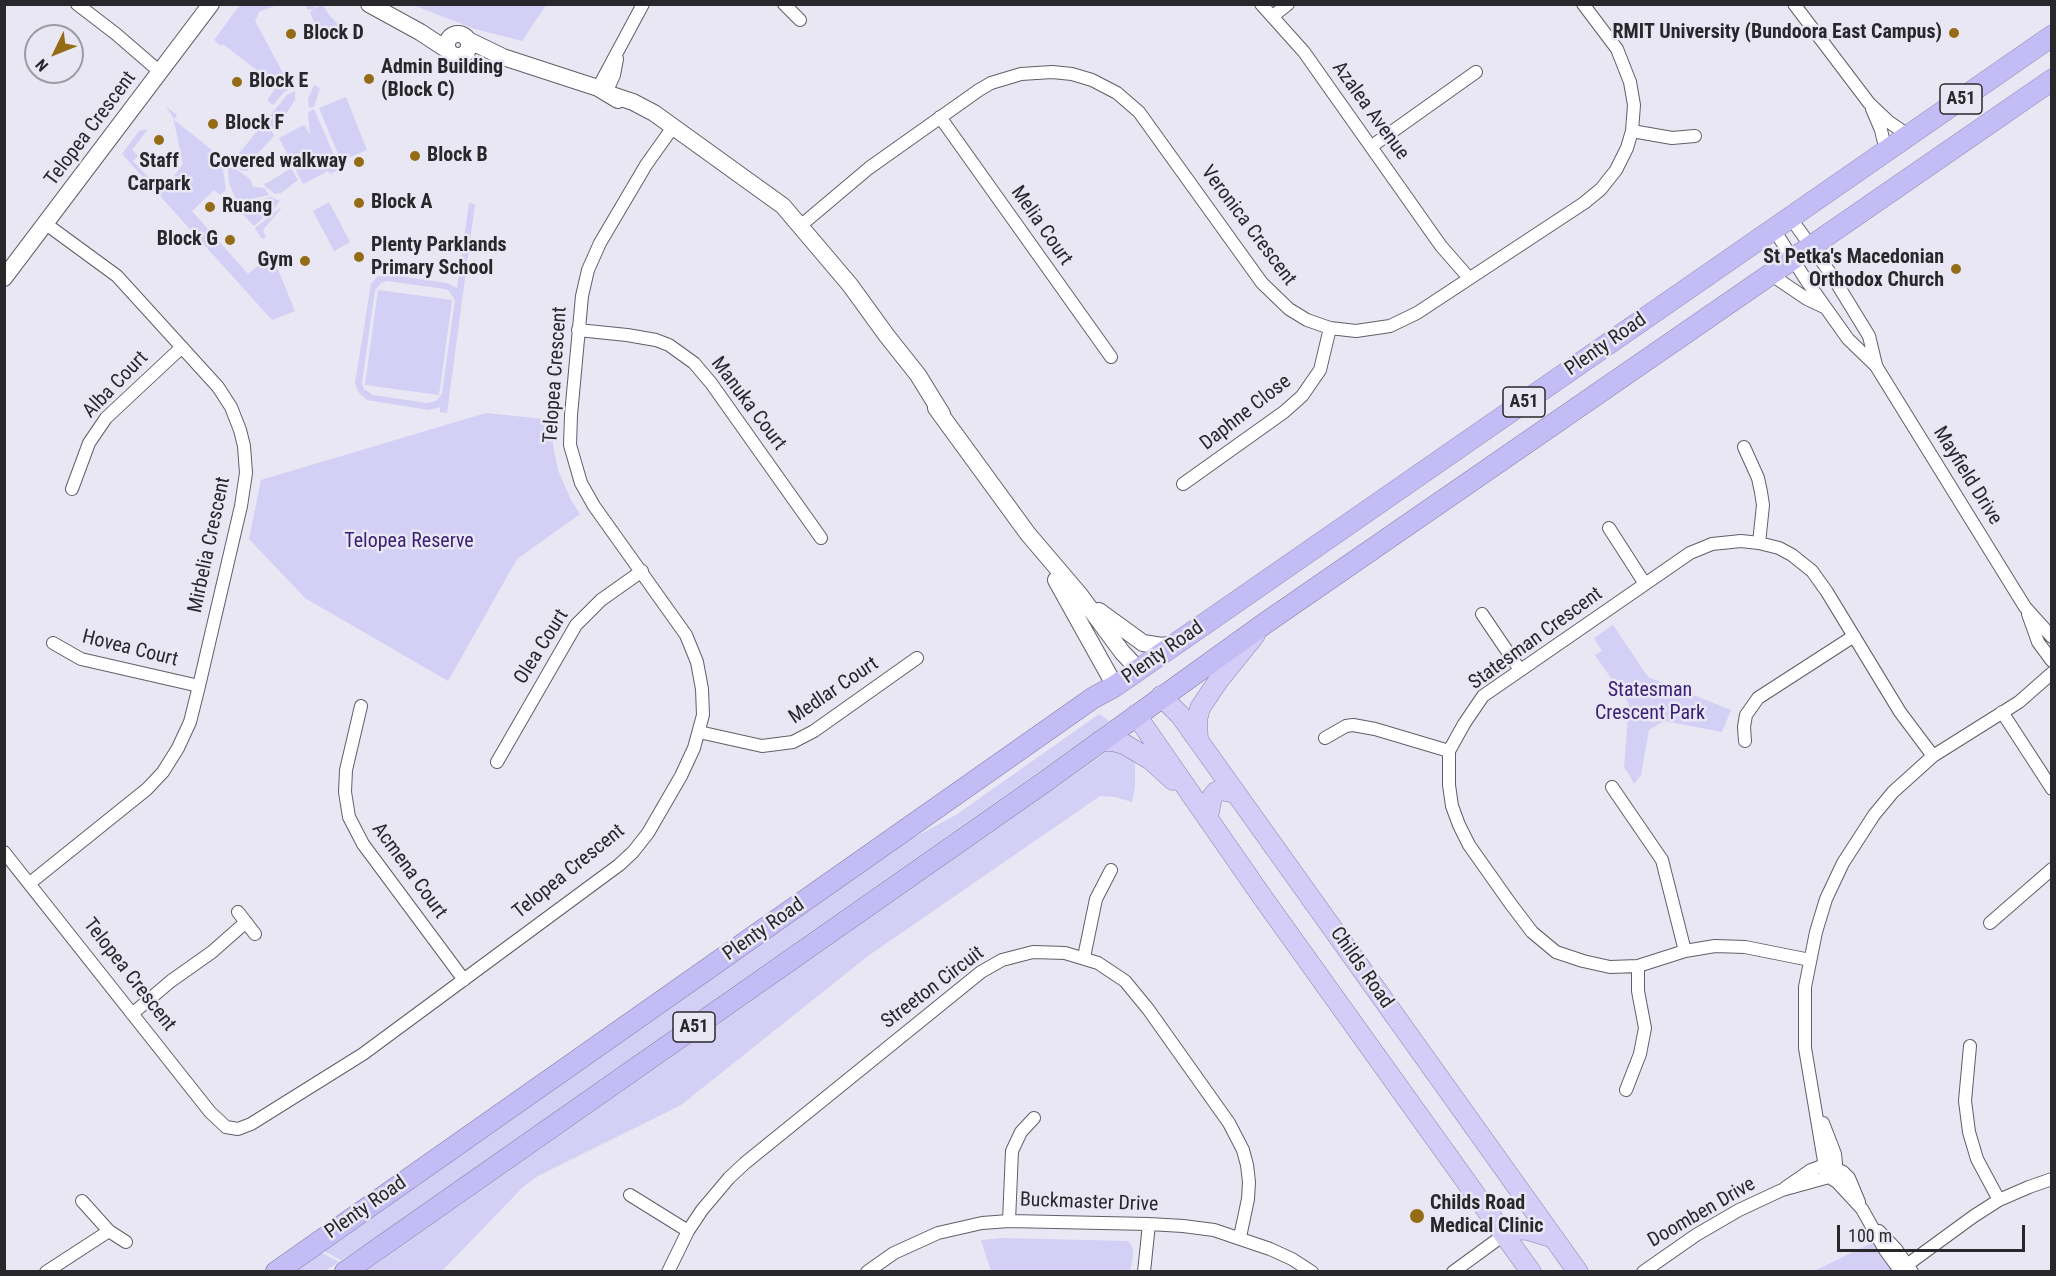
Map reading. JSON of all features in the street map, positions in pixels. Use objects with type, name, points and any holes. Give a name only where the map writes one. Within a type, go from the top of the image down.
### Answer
[{"type":"highway","name":"Plenty Road","points":[[276,1272],[1093,698],[1115,686],[1175,645],[2052,36]]},
{"type":"highway","name":"Plenty Road","points":[[345,1272],[1264,624],[2052,80]]},
{"type":"highway","name":"Childs Road","points":[[1138,670],[1161,696]]},
{"type":"highway","name":"Childs Road","points":[[1115,686],[1136,715]]},
{"type":"main road","points":[[1198,740],[1197,720],[1200,708],[1218,681],[1264,624]]},
{"type":"main road","name":"Childs Road","points":[[1161,696],[1180,715],[1577,1271]]},
{"type":"main road","name":"Childs Road","points":[[1136,715],[1263,898],[1531,1272]]},
{"type":"main road","points":[[1100,741],[1113,741],[1135,750],[1195,799]]},
{"type":"main road","points":[[1208,817],[1212,797],[1216,792],[1221,790],[1235,793]]},
{"type":"main road","points":[[1504,1234],[1513,1229],[1528,1230],[1554,1238]]},
{"type":"street","points":[[77,4],[163,68]]},
{"type":"street","name":"Telopea Crescent","points":[[4,279],[211,4]]},
{"type":"street","points":[[369,4],[420,32],[503,57],[604,92],[642,115],[668,124],[752,183],[778,211],[800,228],[850,285],[886,336],[918,375],[942,414],[1028,534],[1080,595],[1138,670]]},
{"type":"street","points":[[604,92],[614,75],[620,49],[643,4]]},
{"type":"street","points":[[784,4],[800,20]]},
{"type":"street","name":"Azalea Avenue","points":[[1261,4],[1304,52],[1372,146],[1465,282]]},
{"type":"street","points":[[1273,16],[1288,4]]},
{"type":"street","name":"Veronica Crescent","points":[[800,228],[869,168],[979,90],[1005,78],[1021,74],[1052,72],[1072,74],[1105,86],[1130,102],[1148,122],[1271,293],[1298,315],[1330,328],[1368,330],[1400,322],[1465,282],[1594,196],[1616,170],[1627,148],[1632,131],[1633,94],[1627,70],[1617,49],[1583,4]]},
{"type":"street","points":[[1794,4],[1869,103],[1889,122],[1908,135]]},
{"type":"street","points":[[1372,146],[1476,72]]},
{"type":"street","points":[[1869,103],[1881,130],[1886,151]]},
{"type":"street","name":"Melia Court","points":[[940,117],[1111,357]]},
{"type":"street","name":"Telopea Crescent","points":[[4,852],[216,1119],[226,1127],[238,1129],[251,1124],[353,1061],[619,865],[633,852],[648,833],[681,776],[694,748],[703,715],[702,689],[694,655],[677,622],[586,492],[572,457],[571,415],[578,330],[585,284],[593,257],[668,124]]},
{"type":"street","points":[[1632,131],[1672,138],[1695,136]]},
{"type":"street","name":"Mayfield Drive","points":[[1781,222],[1810,246],[1831,274],[1869,336],[1876,366]]},
{"type":"street","name":"Mayfield Drive","points":[[1781,222],[1792,258],[1848,339],[1876,366],[2025,607],[2052,637]]},
{"type":"street","name":"Mirbelia Crescent","points":[[30,883],[155,781],[171,761],[184,736],[199,686],[241,506],[246,460],[240,430],[231,407],[218,387],[117,276],[46,224]]},
{"type":"street","points":[[1770,274],[1807,299],[1825,308]]},
{"type":"street","name":"Daphne Close","points":[[1183,484],[1284,412],[1302,396],[1320,370],[1330,328]]},
{"type":"street","name":"Manuka Court","points":[[578,330],[656,340],[669,345],[694,363],[711,383],[821,538]]},
{"type":"street","name":"Alba Court","points":[[72,489],[89,443],[106,418],[182,347]]},
{"type":"street","points":[[1744,447],[1758,478],[1761,492],[1763,505],[1759,543]]},
{"type":"street","points":[[1609,528],[1646,584]]},
{"type":"street","points":[[1028,534],[1065,594],[1101,665],[1115,686]]},
{"type":"street","name":"Statesman Crescent","points":[[1810,960],[1730,946],[1715,946],[1685,951],[1638,966],[1610,967],[1556,952],[1532,932],[1469,845],[1459,825],[1452,806],[1449,785],[1449,751],[1464,724],[1483,696],[1690,553],[1725,541],[1759,543],[1779,548],[1812,571],[1900,712],[1933,756]]},
{"type":"street","name":"Olea Court","points":[[497,762],[576,625],[597,604],[642,571]]},
{"type":"street","points":[[1080,595],[1143,643],[1162,646],[1175,645]]},
{"type":"street","name":"Mayfield Drive","points":[[2025,607],[2038,642],[2052,661]]},
{"type":"street","points":[[1482,614],[1520,670]]},
{"type":"street","points":[[1745,741],[1746,715],[1758,698],[1854,636]]},
{"type":"street","name":"Hovea Court","points":[[53,643],[81,658],[199,686]]},
{"type":"street","name":"Medlar Court","points":[[699,732],[756,745],[774,746],[793,742],[814,731],[917,658]]},
{"type":"street","points":[[2019,702],[2052,673]]},
{"type":"street","points":[[2052,686],[2019,702],[1933,756],[1893,792],[1874,814],[1843,862],[1826,899],[1816,932],[1805,987],[1805,1048],[1815,1106],[1835,1154],[1829,1171],[1862,1209],[1885,1250],[1905,1269],[1999,1200],[2029,1186],[2052,1179]]},
{"type":"street","name":"Acmena Court","points":[[361,706],[346,770],[345,792],[349,817],[363,844],[464,980]]},
{"type":"street","points":[[2002,712],[2052,789]]},
{"type":"street","points":[[1325,738],[1346,726],[1353,725],[1375,729],[1449,751]]},
{"type":"street","points":[[1612,787],[1662,860],[1685,951]]},
{"type":"street","points":[[1990,923],[2052,869]]},
{"type":"street","points":[[1084,957],[1096,899],[1111,870]]},
{"type":"street","points":[[132,1014],[171,981],[212,952],[242,917],[255,934]]},
{"type":"street","name":"Streeton Circuit","points":[[668,1272],[688,1231],[713,1195],[745,1163],[981,972],[1002,960],[1033,952],[1065,953],[1084,957],[1110,970],[1134,992],[1237,1137],[1247,1165],[1249,1182],[1240,1237]]},
{"type":"street","points":[[1626,1090],[1640,1054],[1645,1028],[1638,991],[1638,966]]},
{"type":"street","points":[[1970,1046],[1965,1101],[1969,1132],[1977,1159],[1999,1200]]},
{"type":"street","points":[[1008,1221],[1012,1151],[1021,1132],[1034,1118]]},
{"type":"street","name":"Doomben Drive","points":[[1644,1272],[1705,1229],[1739,1210],[1829,1171]]},
{"type":"street","points":[[630,1195],[688,1231]]},
{"type":"street","points":[[82,1201],[109,1231],[126,1242]]},
{"type":"street","name":"Buckmaster Drive","points":[[867,1272],[894,1253],[938,1233],[982,1223],[1008,1221],[1194,1227],[1240,1237],[1292,1259],[1312,1272]]},
{"type":"street","points":[[1144,1272],[1149,1224]]},
{"type":"street","points":[[46,1272],[109,1231]]},
{"type":"street","points":[[1453,1272],[1504,1234]]},
{"type":"green space","points":[[240,5],[277,5],[259,12],[255,21],[291,88],[284,92],[273,105],[267,100],[277,86],[223,44],[221,46],[214,40]]},
{"type":"green space","points":[[305,5],[314,5],[315,8],[323,5],[340,26],[330,35],[316,27],[310,12],[314,9],[308,10]]},
{"type":"green space","points":[[413,5],[546,5],[522,41],[475,29]]},
{"type":"green space","points":[[314,85],[320,88],[314,107],[309,108],[308,99]]},
{"type":"green space","points":[[295,91],[295,100],[281,122],[271,129],[274,136],[256,155],[247,171],[231,163],[287,95]]},
{"type":"green space","points":[[346,97],[367,150],[341,161],[319,108]]},
{"type":"green space","points":[[166,107],[177,115],[174,120],[226,161],[223,169],[226,190],[220,195],[214,190],[192,211],[248,274],[272,255],[295,311],[272,320],[122,154],[139,131],[148,129],[132,150],[138,156],[133,161],[162,192],[183,164],[173,117]]},
{"type":"green space","points":[[314,109],[340,169],[330,174],[328,171],[303,184],[279,138],[304,125],[310,134],[308,112]]},
{"type":"green space","points":[[230,165],[250,179],[253,187],[264,188],[269,195],[237,202],[229,183]]},
{"type":"green space","points":[[291,168],[298,180],[281,193],[275,194],[265,186],[264,184]]},
{"type":"green space","points":[[271,197],[280,201],[254,226],[235,206]]},
{"type":"green space","points":[[329,202],[350,242],[334,251],[313,211]]},
{"type":"green space","points":[[469,203],[475,204],[447,413],[440,412],[440,407],[429,410],[367,400],[358,392],[355,383],[371,284],[377,277],[386,274],[447,283],[457,288]],"holes":[[[387,281],[445,289],[455,300],[442,394],[436,401],[427,403],[373,395],[364,389],[362,383],[375,290],[381,283]]]},
{"type":"green space","points":[[283,206],[263,230],[266,237],[262,239],[255,228]]},
{"type":"green space","points":[[378,290],[452,300],[439,395],[365,385]]},
{"type":"green space","name":"Telopea Reserve","points":[[486,413],[553,420],[553,446],[558,470],[580,514],[517,559],[448,681],[305,598],[249,539],[261,480]]},
{"type":"green space","name":"Statesman Crescent Park","points":[[1613,625],[1648,677],[1731,710],[1722,732],[1664,721],[1649,730],[1641,775],[1634,784],[1624,768],[1629,704],[1595,655],[1602,651],[1594,638]]},
{"type":"green space","points":[[1099,714],[1109,721],[1091,735],[366,1244],[341,1260],[324,1251],[911,839],[956,815]]},
{"type":"green space","points":[[1131,735],[1139,743],[1135,750],[1135,788],[1132,802],[1100,796],[868,956],[681,1105],[538,1176],[523,1187],[442,1271],[365,1272]]},
{"type":"green space","points":[[1003,1238],[1128,1241],[1133,1248],[1133,1257],[1130,1271],[991,1271],[981,1240]]},
{"type":"green space","points":[[1874,1242],[1895,1271],[1812,1272]]},
{"type":"green space","points":[[320,1252],[339,1262],[325,1271],[293,1272]]},
{"type":"place","name":"RMIT University (Bundoora East Campus)","points":[[1954,33]]},
{"type":"place","name":"Block D","points":[[291,34]]},
{"type":"place","name":"Admin Building (Block C)","points":[[369,79]]},
{"type":"place","name":"Block E","points":[[237,82]]},
{"type":"place","name":"Block F","points":[[213,124]]},
{"type":"place","name":"Staff Carpark","points":[[159,140]]},
{"type":"place","name":"Block B","points":[[415,156]]},
{"type":"place","name":"Covered walkway","points":[[359,162]]},
{"type":"place","name":"Block A","points":[[359,203]]},
{"type":"place","name":"Ruang","points":[[210,207]]},
{"type":"place","name":"Block G","points":[[230,240]]},
{"type":"place","name":"Plenty Parklands Primary School","points":[[359,257]]},
{"type":"place","name":"Gym","points":[[305,261]]},
{"type":"place","name":"St Petka's Macedonian Orthodox Church","points":[[1956,269]]},
{"type":"place","name":"Childs Road Medical Clinic","points":[[1417,1216]]}]
